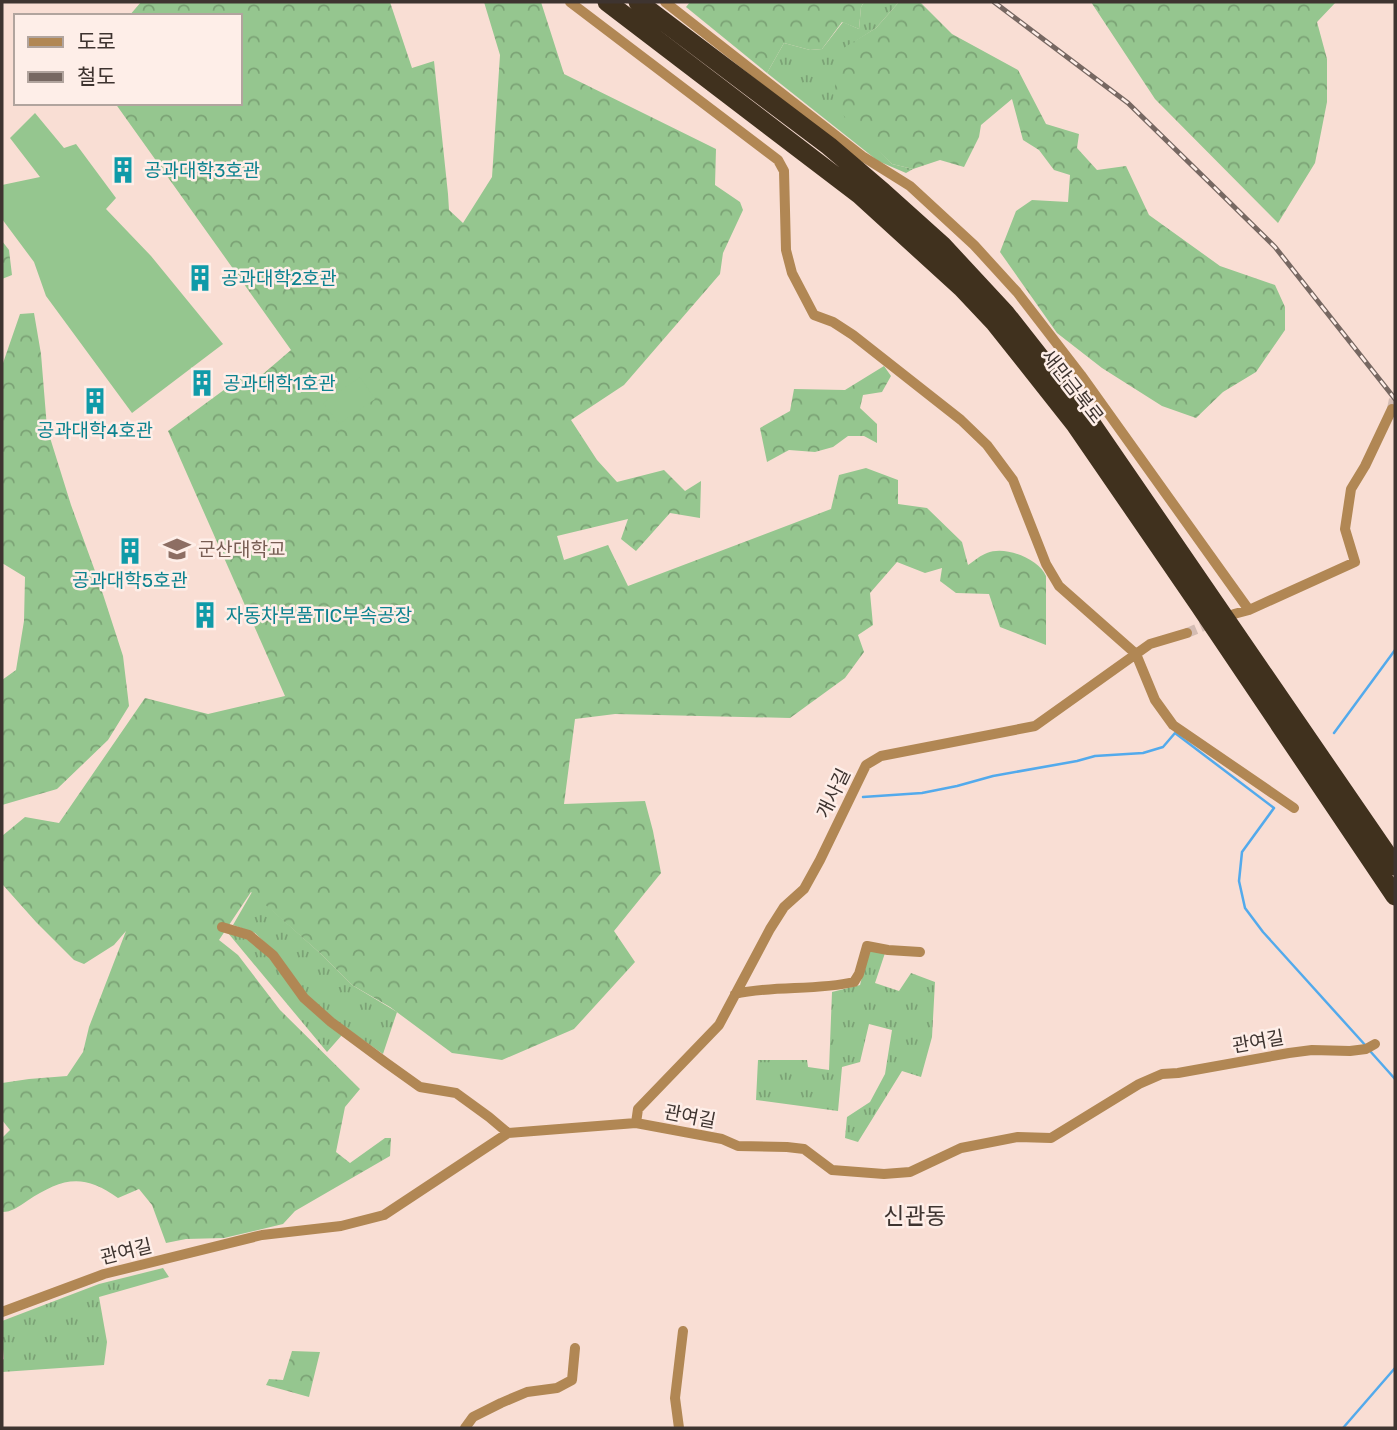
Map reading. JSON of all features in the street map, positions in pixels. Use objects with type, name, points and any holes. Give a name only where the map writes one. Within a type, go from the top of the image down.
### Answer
[{"type":"highway","name":"새만금북로","points":[[607,2],[860,195],[962,288],[995,323],[1083,435],[1395,896]]},
{"type":"highway","name":"새만금북로","points":[[638,2],[829,146],[942,245],[1006,314],[1087,417],[1395,866]]},
{"type":"street","points":[[570,2],[778,160],[784,171],[786,250],[792,273],[814,315],[833,322],[853,335],[961,420],[987,445],[1013,480],[1046,564],[1059,586],[1136,654],[1156,700],[1173,725],[1294,808]]},
{"type":"street","points":[[665,2],[862,156],[910,186],[974,245],[1017,292],[1081,375],[1249,610]]},
{"type":"street","points":[[1234,614],[1249,610],[1355,562],[1345,529],[1351,489],[1392,409]]},
{"type":"street","name":"개사길","points":[[636,1123],[638,1109],[719,1025],[783,907],[804,889],[866,765],[881,756],[1035,726],[1150,645],[1186,633]]},
{"type":"street","points":[[222,927],[249,934],[273,955],[304,998],[385,1062],[420,1087],[456,1093],[508,1133]]},
{"type":"street","points":[[735,994],[755,989],[814,988],[854,982],[867,946],[920,952]]},
{"type":"street","name":"관여길","points":[[2,1312],[104,1274],[262,1235],[341,1226],[384,1215],[508,1133],[636,1123],[722,1139],[738,1146],[804,1149],[832,1170],[884,1174],[910,1172],[961,1148],[1017,1138],[1051,1138],[1139,1084],[1162,1074],[1312,1051],[1350,1051],[1371,1047]]},
{"type":"street","points":[[679,1428],[675,1398],[683,1331]]},
{"type":"street","points":[[465,1428],[473,1417],[500,1403],[527,1392],[557,1388],[572,1380],[575,1348]]},
{"type":"green space","points":[[141,2],[390,2],[412,68],[434,61],[449,210],[463,223],[492,177],[500,55],[484,2],[541,2],[564,74],[716,149],[715,185],[740,202],[743,210],[723,253],[720,274],[624,385],[571,420],[597,460],[617,482],[664,470],[685,491],[701,481],[700,518],[670,513],[636,551],[621,539],[628,519],[557,536],[564,560],[608,545],[628,586],[831,509],[839,475],[866,468],[898,480],[898,504],[927,508],[962,542],[968,565],[994,551],[1012,552],[1029,559],[1046,576],[1046,645],[1000,627],[989,594],[956,593],[940,581],[942,568],[925,573],[897,562],[870,593],[873,625],[858,635],[864,652],[845,678],[790,718],[615,714],[575,719],[564,804],[645,801],[661,873],[614,931],[635,962],[574,1029],[502,1060],[452,1053],[390,1007],[352,985],[251,892],[219,940],[238,955],[280,1010],[360,1089],[345,1107],[336,1152],[350,1163],[385,1138],[391,1138],[390,1156],[295,1211],[283,1224],[224,1238],[186,1239],[166,1243],[152,1205],[139,1189],[118,1198],[93,1184],[72,1182],[50,1188],[15,1209],[2,1212],[2,1138],[10,1130],[2,1120],[2,1083],[67,1076],[83,1052],[89,1027],[126,931],[114,945],[84,964],[74,960],[3,885],[2,836],[25,817],[59,823],[145,698],[208,714],[285,696],[168,431],[247,373],[256,380],[291,350],[116,105],[242,105],[242,14],[131,14]]},
{"type":"green space","points":[[690,2],[864,2],[859,29],[842,22],[822,49],[810,50],[784,43],[767,73],[686,7]]},
{"type":"green space","points":[[864,2],[899,2],[876,28],[845,48],[874,145],[892,164],[913,169],[906,173],[878,161],[767,73],[784,43],[810,50],[822,49],[843,22],[859,29]]},
{"type":"green space","points":[[899,2],[920,2],[952,34],[1018,70],[1046,124],[1079,134],[1077,148],[1097,170],[1126,166],[1149,215],[1220,266],[1275,285],[1285,307],[1285,330],[1256,372],[1223,392],[1196,418],[1162,406],[1102,368],[1057,333],[1000,252],[1016,211],[1032,200],[1068,202],[1070,175],[1054,170],[1039,150],[1023,140],[1012,99],[981,125],[979,137],[964,167],[940,160],[913,169],[892,164],[839,111],[833,98],[845,47],[876,28]]},
{"type":"green space","points":[[1091,2],[1336,2],[1317,22],[1327,59],[1327,102],[1315,163],[1278,223],[1155,99]]},
{"type":"green space","points":[[35,113],[64,148],[76,144],[116,198],[106,209],[151,256],[223,344],[132,413],[46,296],[34,262],[2,219],[2,185],[40,177],[10,138]]},
{"type":"green space","points":[[2,241],[9,250],[12,275],[2,279]]},
{"type":"green space","points":[[34,313],[41,354],[47,428],[123,656],[129,706],[108,740],[57,789],[2,805],[2,680],[16,670],[24,621],[25,577],[2,563],[2,366],[20,314]]},
{"type":"green space","points":[[884,366],[891,376],[882,392],[863,395],[860,408],[877,424],[877,443],[864,436],[848,436],[833,447],[815,452],[789,450],[767,462],[760,428],[790,411],[794,389],[845,390]]},
{"type":"green space","points":[[360,377],[375,399],[339,424],[323,403]]},
{"type":"green space","points":[[252,892],[352,985],[397,1012],[383,1054],[330,1017],[302,990],[279,956],[255,933],[233,925]]},
{"type":"green space","points":[[228,933],[250,940],[269,957],[342,1035],[327,1052]]},
{"type":"green space","points":[[869,950],[885,953],[875,983],[899,991],[911,973],[935,982],[932,1037],[921,1077],[902,1071],[858,1142],[845,1138],[847,1117],[870,1102],[885,1074],[892,1030],[869,1024],[860,1062],[842,1067],[838,1111],[756,1100],[758,1060],[807,1060],[808,1067],[829,1070],[832,992],[860,985]]},
{"type":"green space","points":[[163,1268],[169,1277],[99,1297],[107,1342],[104,1365],[2,1372],[2,1321],[99,1284]]},
{"type":"green space","points":[[292,1351],[320,1352],[309,1397],[266,1385],[269,1379],[283,1380]]},
{"type":"waterway","points":[[1334,733],[1395,650]]},
{"type":"waterway","points":[[863,797],[922,793],[1095,756],[1143,753],[1163,747],[1175,733],[1274,808],[1242,852],[1239,881],[1245,908],[1263,932],[1366,1046]]},
{"type":"waterway","points":[[1370,1051],[1395,1079]]},
{"type":"waterway","points":[[1343,1428],[1395,1368]]},
{"type":"tunnel","points":[[1392,409],[1395,394]]},
{"type":"tunnel","points":[[1187,633],[1215,621]]},
{"type":"railway","points":[[994,2],[1128,103],[1275,247],[1395,399]]},
{"type":"place","name":"공과대학3호관","points":[[123,170]]},
{"type":"place","name":"공과대학2호관","points":[[200,278]]},
{"type":"place","name":"공과대학1호관","points":[[202,383]]},
{"type":"place","name":"공과대학4호관","points":[[95,401]]},
{"type":"place","name":"군산대학교","points":[[177,549]]},
{"type":"place","name":"공과대학5호관","points":[[130,551]]},
{"type":"place","name":"자동차부품TIC부속공장","points":[[205,615]]},
{"type":"district","name":"신관동","points":[[915,1216]]}]
